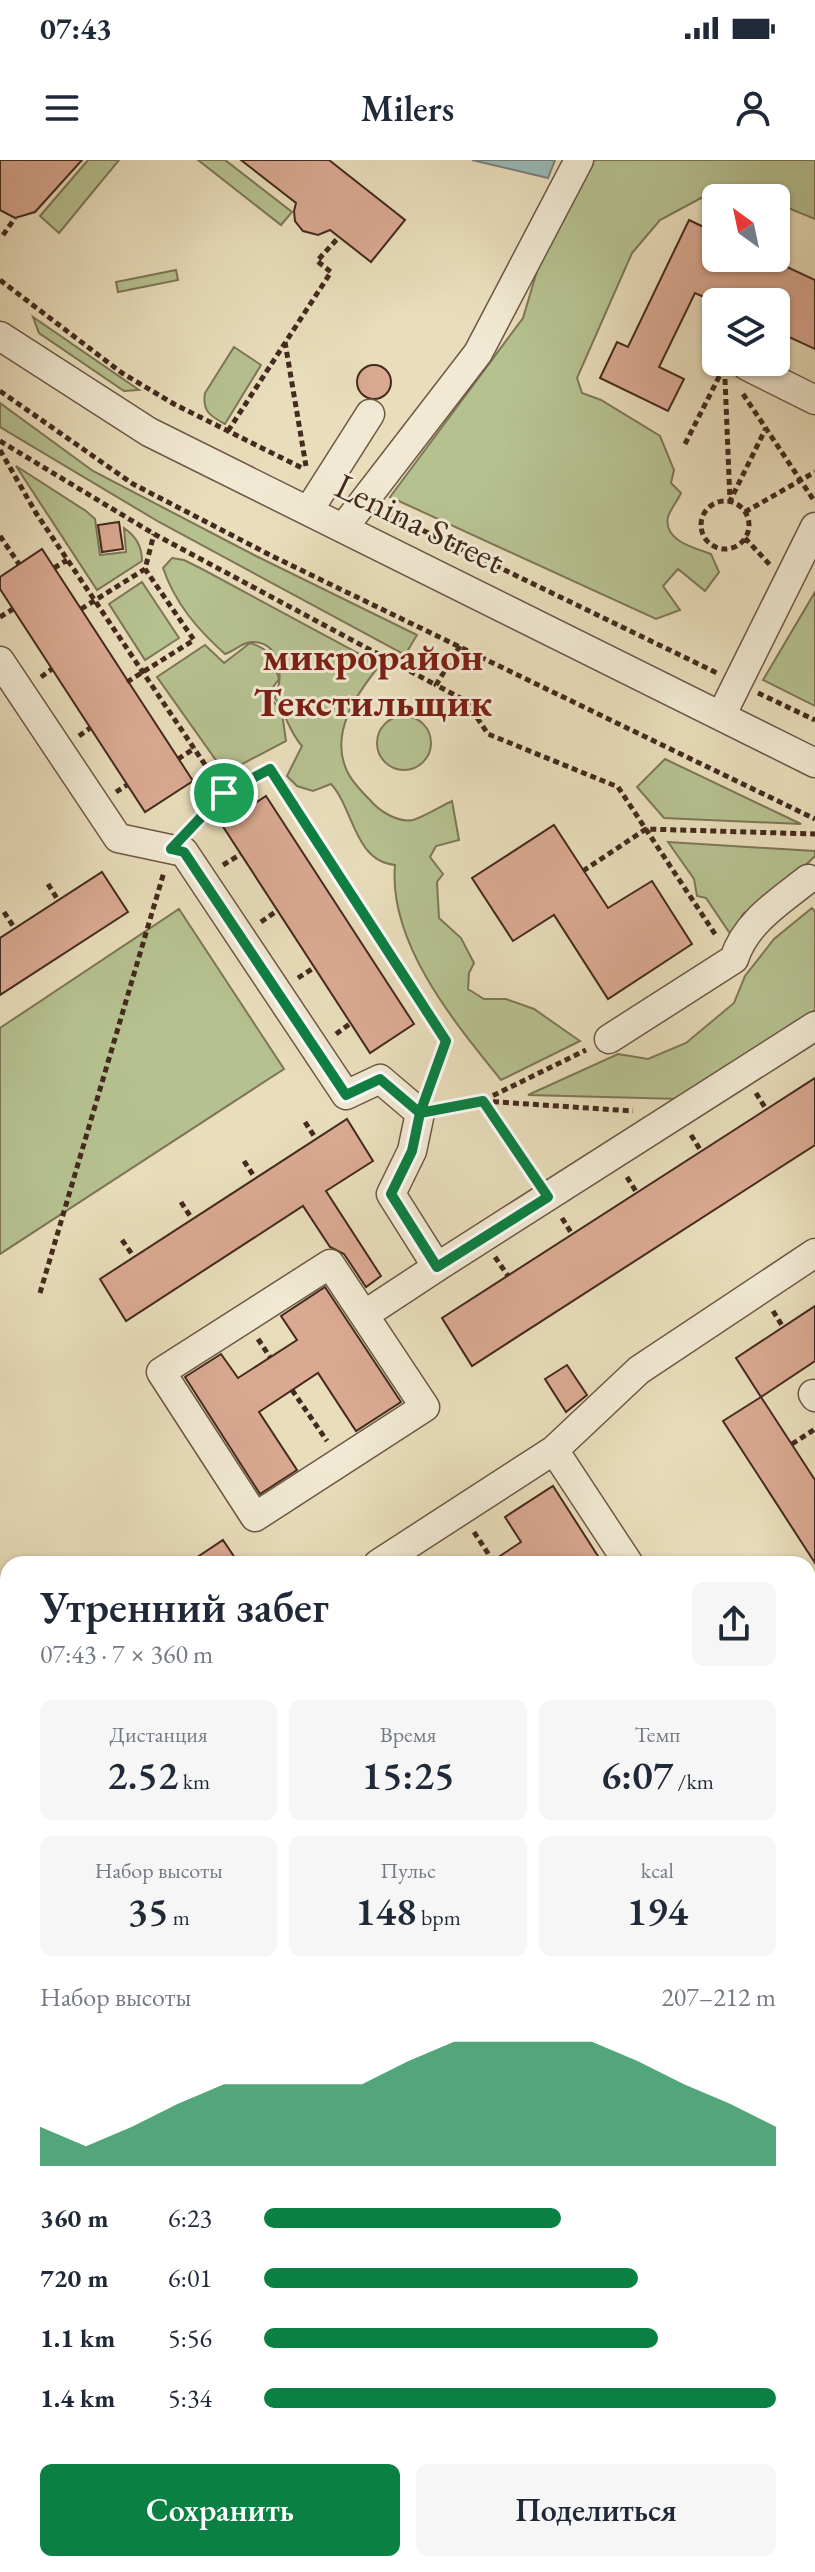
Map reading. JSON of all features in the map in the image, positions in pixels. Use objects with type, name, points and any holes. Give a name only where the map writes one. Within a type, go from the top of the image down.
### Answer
[{"type":"street","points":[[344,527],[478,353],[579,160]]},
{"type":"street","name":"Lenina Street","points":[[0,336],[149,432],[815,763]]},
{"type":"street","points":[[736,376],[815,400]]},
{"type":"street","points":[[309,510],[370,414]]},
{"type":"street","points":[[721,716],[815,527]]},
{"type":"street","points":[[0,661],[118,838],[184,852],[346,1095],[380,1079],[420,1113],[412,1151],[391,1194],[437,1267]]},
{"type":"street","points":[[609,1039],[734,959],[740,941],[761,915],[813,879]]},
{"type":"street","points":[[364,1315],[815,1026]]},
{"type":"street","points":[[390,1556],[554,1450],[639,1370],[815,1253]]},
{"type":"street","points":[[330,1264],[364,1315],[425,1407],[255,1517],[161,1372],[330,1264]]},
{"type":"street","points":[[554,1450],[624,1556]]},
{"type":"path","points":[[3,235],[15,218]]},
{"type":"path","points":[[228,431],[331,272],[317,261],[339,237]]},
{"type":"path","points":[[0,280],[122,373],[307,471],[285,341]]},
{"type":"path","points":[[736,376],[815,503]]},
{"type":"path","points":[[685,444],[736,376]]},
{"type":"path","points":[[730,501],[736,376]]},
{"type":"path","points":[[0,391],[133,484],[272,556],[815,819]]},
{"type":"path","points":[[730,501],[766,428]]},
{"type":"path","points":[[0,441],[154,534],[466,701],[488,734],[618,787],[722,945]]},
{"type":"path","points":[[0,450],[36,513],[224,793]]},
{"type":"path","points":[[745,512],[815,472]]},
{"type":"path","points":[[364,501],[815,720]]},
{"type":"path","points":[[730,501],[745,512],[748,531],[739,544],[724,549],[709,543],[701,530],[703,514],[714,503],[730,501]]},
{"type":"path","points":[[81,609],[145,569],[154,534]]},
{"type":"path","points":[[0,536],[19,564]]},
{"type":"path","points":[[54,568],[67,560]]},
{"type":"path","points":[[127,682],[194,640],[145,569]]},
{"type":"path","points":[[0,617],[13,609]]},
{"type":"path","points":[[436,685],[460,646]]},
{"type":"path","points":[[178,759],[195,748]]},
{"type":"path","points":[[40,1293],[171,849],[224,793],[270,769],[446,1041],[420,1113]]},
{"type":"path","points":[[583,871],[646,829],[815,834]]},
{"type":"path","points":[[48,884],[58,900]]},
{"type":"path","points":[[4,912],[15,929]]},
{"type":"path","points":[[483,1101],[609,1039]]},
{"type":"path","points":[[420,1113],[483,1101],[677,1114]]},
{"type":"path","points":[[483,1101],[572,1234]]},
{"type":"path","points":[[305,1122],[316,1139]]},
{"type":"path","points":[[244,1161],[255,1178]]},
{"type":"path","points":[[181,1202],[192,1219]]},
{"type":"path","points":[[122,1240],[134,1257]]},
{"type":"path","points":[[292,1390],[341,1462]]},
{"type":"path","points":[[792,1444],[815,1429]]},
{"type":"path","points":[[460,1511],[490,1556]]},
{"type":"green space","points":[[88,160],[119,160],[59,233],[40,216]]},
{"type":"green space","points":[[198,160],[225,160],[292,212],[281,225]]},
{"type":"green space","points":[[570,160],[815,160],[815,219],[790,209],[790,184],[702,184],[702,198],[660,220],[632,253],[577,378],[582,393],[601,400],[660,436],[674,470],[671,483],[681,493],[668,517],[670,532],[689,546],[711,554],[719,572],[705,591],[678,569],[663,586],[680,610],[656,619],[390,497],[523,318]]},
{"type":"green space","points":[[176,270],[178,280],[118,292],[116,282]]},
{"type":"green space","points":[[33,317],[139,390],[124,391],[39,333]]},
{"type":"green space","points":[[234,347],[261,365],[225,424],[208,412],[205,393]]},
{"type":"green space","points":[[0,403],[93,471],[417,635],[405,655],[159,522],[0,427]]},
{"type":"green space","points":[[16,466],[95,519],[100,555],[126,552],[124,528],[138,542],[142,561],[97,590]]},
{"type":"green space","points":[[172,558],[202,569],[380,665],[355,701],[343,728],[342,757],[349,775],[378,808],[401,820],[417,819],[452,801],[459,840],[436,846],[430,857],[443,874],[437,882],[439,918],[461,938],[474,963],[469,973],[468,989],[484,999],[506,999],[534,1009],[580,1041],[501,1080],[445,1007],[413,952],[396,894],[395,865],[381,861],[363,844],[331,784],[313,791],[297,786],[287,776],[302,746],[275,698],[279,672],[275,655],[270,648],[254,642],[225,654],[215,645],[188,615],[174,593],[163,568]]},
{"type":"green space","points":[[142,582],[179,638],[145,660],[109,604]]},
{"type":"green space","points":[[815,592],[815,706],[763,680]]},
{"type":"green space","points":[[250,643],[267,652],[275,666],[279,679],[268,694],[282,713],[286,741],[225,773],[157,677],[205,645],[224,663]]},
{"type":"green space","points":[[404,716],[423,724],[431,743],[423,762],[404,770],[385,762],[377,743],[385,724]]},
{"type":"green space","points":[[665,759],[801,824],[664,818],[637,787]]},
{"type":"green space","points":[[668,842],[815,851],[815,856],[789,881],[743,914],[731,935],[706,898],[697,896],[694,879]]},
{"type":"green space","points":[[812,908],[815,912],[815,1010],[680,1099],[528,1095],[618,1054],[648,1059],[686,1043],[734,1003],[745,976],[774,939]]},
{"type":"green space","points":[[179,909],[284,1069],[0,1254],[0,1028]]},
{"type":"water","points":[[472,160],[555,160],[548,178]]},
{"type":"building","points":[[0,160],[82,160],[35,212],[15,218],[0,210]]},
{"type":"building","points":[[241,160],[329,160],[405,220],[371,262],[330,230],[318,235],[303,231],[295,221],[296,203]]},
{"type":"building","points":[[689,220],[702,226],[702,272],[790,272],[790,268],[815,280],[815,349],[790,337],[790,288],[702,288],[702,296],[695,293],[659,367],[684,379],[668,411],[600,378],[617,342],[628,347]]},
{"type":"building","points":[[374,365],[386,370],[391,382],[386,394],[374,399],[362,394],[357,382],[362,370]]},
{"type":"building","points":[[119,522],[123,549],[102,552],[98,525]]},
{"type":"building","points":[[42,549],[193,781],[145,812],[0,589],[0,577]]},
{"type":"building","points":[[266,796],[414,1024],[370,1053],[222,825]]},
{"type":"building","points":[[554,825],[608,908],[652,881],[692,944],[608,999],[554,915],[513,941],[472,878]]},
{"type":"building","points":[[102,872],[128,912],[0,995],[0,938]]},
{"type":"building","points":[[815,1078],[815,1145],[472,1366],[442,1318]]},
{"type":"building","points":[[347,1119],[373,1161],[326,1191],[381,1276],[366,1287],[344,1254],[330,1247],[303,1206],[126,1321],[100,1279]]},
{"type":"building","points":[[325,1287],[401,1402],[356,1431],[318,1373],[259,1412],[297,1470],[260,1494],[185,1377],[221,1354],[238,1378],[297,1340],[281,1316]]},
{"type":"building","points":[[815,1306],[815,1361],[761,1397],[736,1358]]},
{"type":"building","points":[[567,1365],[587,1395],[566,1412],[545,1379]]},
{"type":"building","points":[[761,1397],[815,1480],[815,1556],[810,1556],[723,1421]]},
{"type":"building","points":[[553,1486],[598,1556],[500,1556],[521,1542],[505,1517]]},
{"type":"building","points":[[223,1540],[234,1556],[199,1556]]},
{"type":"district","name":"микрорайон Текстильщик","points":[[373,679]]},
{"type":"route","points":[[224,793],[171,849],[184,852],[346,1095],[380,1079],[420,1113],[412,1151],[391,1194],[437,1267],[548,1197],[483,1101],[420,1113],[446,1041],[270,769],[224,793]]}]
